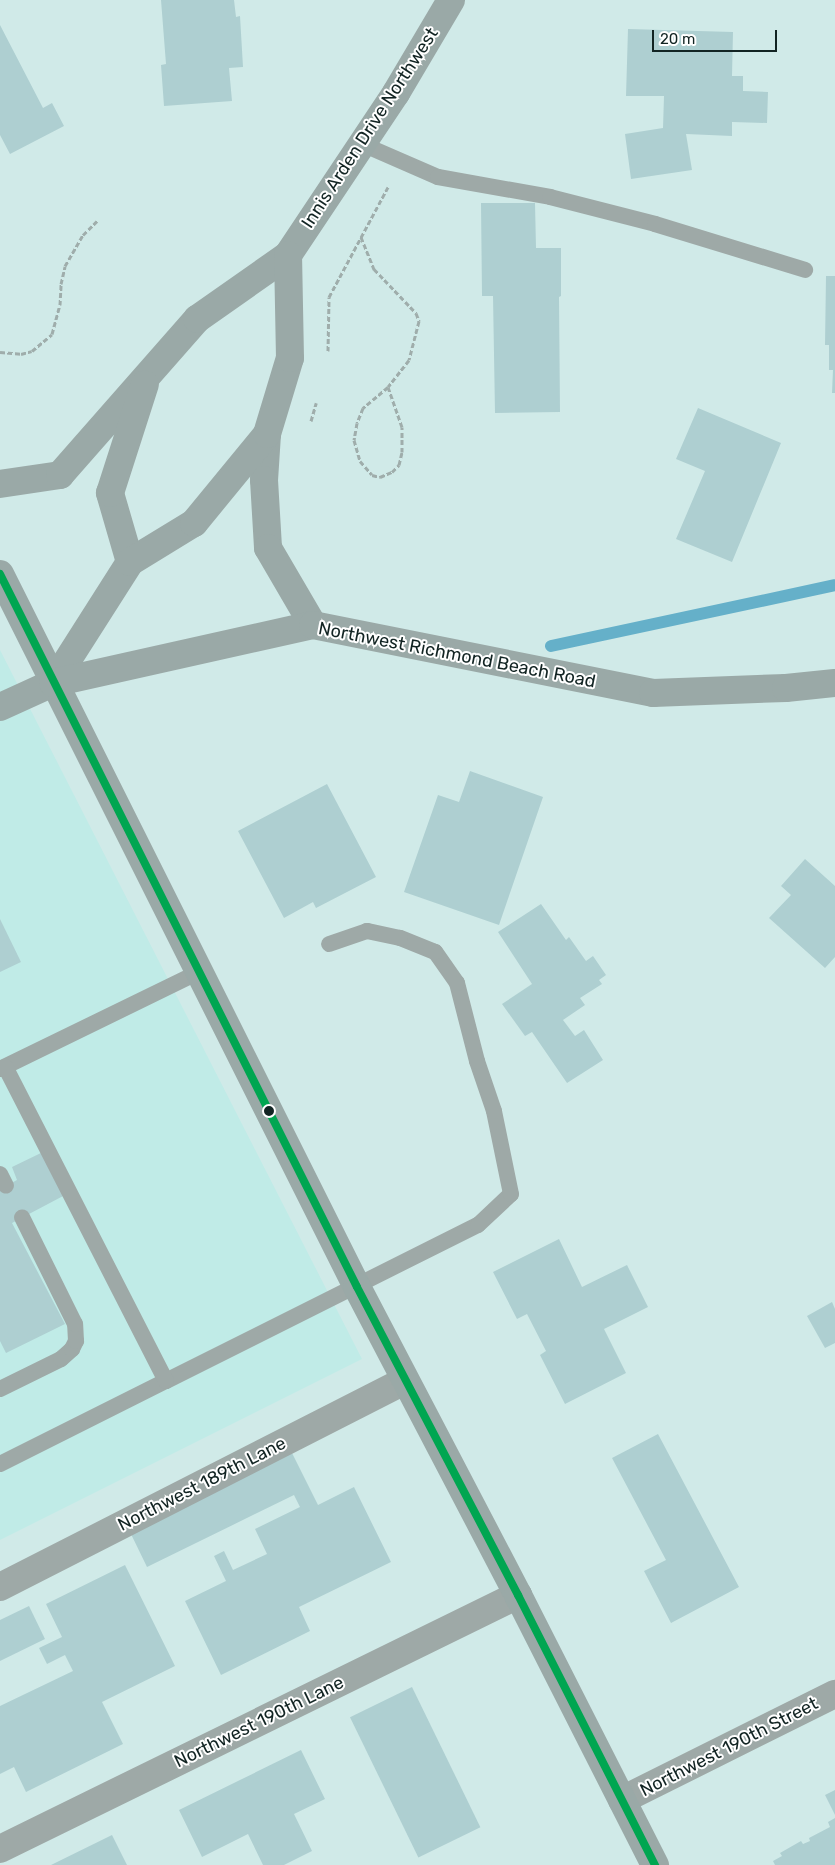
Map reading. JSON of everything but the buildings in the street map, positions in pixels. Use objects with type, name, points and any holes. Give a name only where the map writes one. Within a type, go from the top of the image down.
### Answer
[{"type":"main road","name":"Innis Arden Drive Northwest","points":[[130,562],[110,493],[148,375],[197,319],[288,255],[396,93],[452,0]]},
{"type":"main road","points":[[288,255],[290,358],[267,434],[264,480],[268,548],[313,625]]},
{"type":"main road","points":[[0,484],[60,474],[148,375]]},
{"type":"main road","points":[[53,683],[130,562],[194,523],[267,434]]},
{"type":"main road","points":[[0,574],[356,1287],[518,1595],[655,1865]]},
{"type":"main road","name":"Northwest Richmond Beach Road","points":[[0,707],[53,683],[313,625],[653,693],[786,688],[835,683]]},
{"type":"street","name":"Northwest 189th Lane","points":[[0,1587],[404,1381]]},
{"type":"street","name":"Northwest 190th Lane","points":[[0,1849],[518,1595]]},
{"type":"street","name":"Northwest 190th Street","points":[[622,1800],[835,1694]]},
{"type":"lane","points":[[362,144],[438,177],[550,197],[598,209],[655,224],[805,270]]},
{"type":"lane","points":[[0,1464],[478,1225],[511,1194],[494,1111],[477,1061],[457,983],[435,952],[400,938],[367,931],[328,944]]},
{"type":"lane","points":[[166,1381],[2,1068],[199,972]]},
{"type":"lane","points":[[0,1389],[60,1358],[72,1349],[76,1341],[74,1324],[22,1217]]},
{"type":"path","points":[[327,356],[329,298],[401,161]]},
{"type":"path","points":[[0,352],[21,354],[32,351],[52,334],[60,305],[61,284],[65,266],[83,235],[97,221]]},
{"type":"path","points":[[361,237],[374,269],[416,313],[419,321],[409,360],[388,387],[363,408],[355,432],[354,440],[360,461],[372,475],[380,477],[392,472],[399,465],[402,452],[402,427],[388,387]]},
{"type":"path","points":[[310,423],[318,395]]},
{"type":"shaded area","points":[[0,650],[362,1359],[0,1540]]},
{"type":"waterway","points":[[551,646],[835,585]]},
{"type":"transit line","points":[[0,574],[357,1287],[518,1595],[655,1865]]}]
